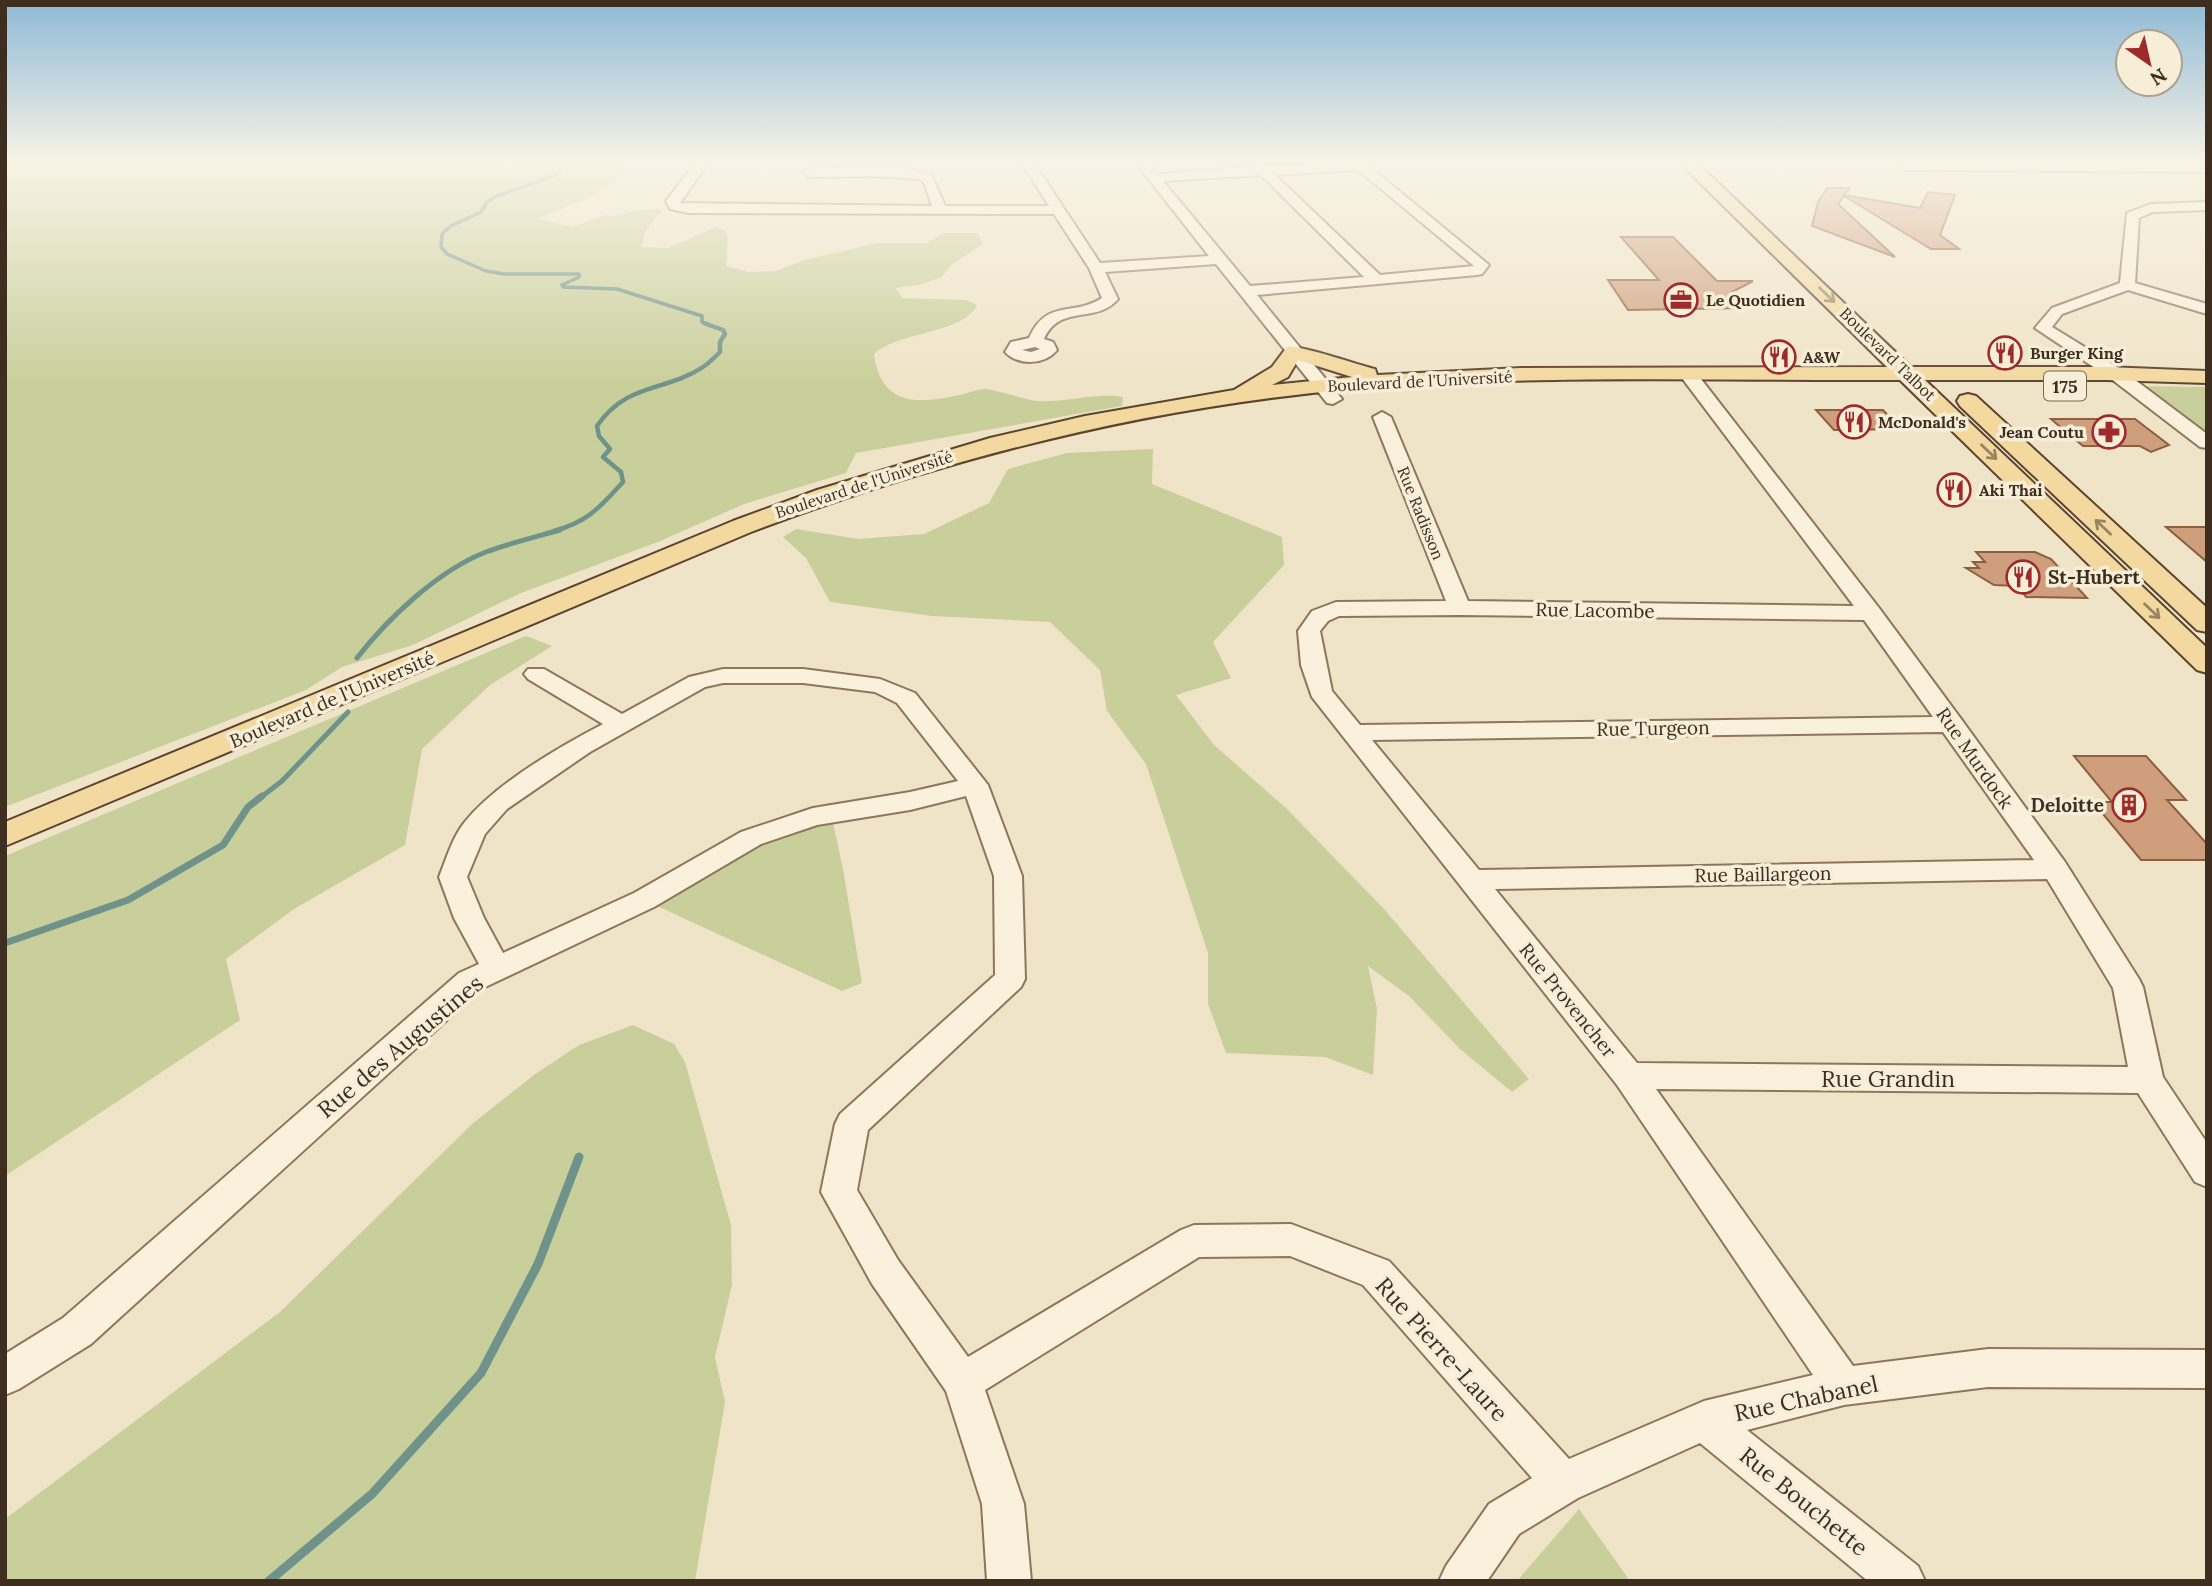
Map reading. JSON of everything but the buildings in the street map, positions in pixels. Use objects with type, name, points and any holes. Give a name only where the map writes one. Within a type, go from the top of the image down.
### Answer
[{"type":"main road","name":"Boulevard Talbot","points":[[1771,237],[2207,624]]},
{"type":"main road","points":[[1226,398],[1256,386],[1280,372],[1294,351],[1357,372],[1407,379]]},
{"type":"main road","name":"Boulevard Talbot","points":[[1923,357],[1932,381],[2207,664]]},
{"type":"main road","name":"Boulevard de l'Université","points":[[659,563],[834,504],[949,470],[1154,424],[1407,379],[1542,374],[1692,380],[2123,380],[2207,377]]},
{"type":"main road","name":"Boulevard de l'Université","points":[[5,835],[659,563],[738,526],[831,492],[931,461],[1091,421],[1226,398],[1692,380]]},
{"type":"main road","name":"Boulevard de l'Université","points":[[2123,380],[2207,387]]},
{"type":"street","points":[[1035,342],[1048,320],[1108,302],[1109,295],[1096,268],[1075,237]]},
{"type":"street","points":[[1203,237],[1327,393]]},
{"type":"street","points":[[1332,237],[1376,280]]},
{"type":"street","points":[[1247,290],[1477,271],[1482,265],[1447,237]]},
{"type":"street","points":[[2127,285],[2130,237]]},
{"type":"street","points":[[1096,268],[1221,259]]},
{"type":"street","points":[[2207,309],[2127,285],[2057,311],[2043,328],[2123,380],[2207,443]]},
{"type":"street","name":"Rue Murdock","points":[[1692,380],[1871,613],[2056,869],[2127,987],[2147,1080],[2207,1172]]},
{"type":"street","name":"Rue Radisson","points":[[1382,417],[1460,608]]},
{"type":"street","name":"Rue Lacombe","points":[[1320,616],[1336,610],[1460,608],[1871,613]]},
{"type":"street","name":"Rue Provencher","points":[[1320,616],[1309,631],[1320,692],[1629,1076],[1844,1386]]},
{"type":"street","points":[[536,674],[620,723]]},
{"type":"street","points":[[496,968],[469,918],[453,877],[473,830],[498,803],[580,746],[697,682],[723,676],[803,676],[880,686],[906,698],[975,785],[1008,876],[1010,979],[852,1125],[839,1192],[885,1272],[963,1382],[1003,1504],[1009,1581]]},
{"type":"street","name":"Rue Turgeon","points":[[1353,733],[1952,724]]},
{"type":"street","name":"Rue des Augustines","points":[[5,1376],[77,1331],[470,981],[643,900],[751,838],[813,817],[910,801],[975,785]]},
{"type":"street","name":"Rue Baillargeon","points":[[1471,880],[2056,869]]},
{"type":"street","name":"Rue Grandin","points":[[1629,1076],[2147,1080]]},
{"type":"street","name":"Rue Pierre-Laure","points":[[963,1382],[1194,1241],[1291,1240],[1376,1273],[1563,1483]]},
{"type":"street","name":"Rue Chabanel","points":[[1461,1581],[1504,1519],[1563,1483],[1704,1421],[1844,1386],[1988,1368],[2207,1369]]},
{"type":"street","name":"Rue Bouchette","points":[[1704,1421],[1903,1581]]},
{"type":"green space","points":[[5,237],[644,237],[641,247],[668,248],[693,237],[728,237],[726,266],[749,272],[776,271],[805,260],[877,243],[926,243],[936,237],[980,237],[983,244],[952,264],[942,277],[922,284],[896,288],[902,298],[967,300],[977,305],[959,322],[885,346],[874,354],[878,371],[892,392],[915,400],[943,398],[985,389],[1037,401],[1123,397],[1122,406],[856,453],[846,473],[744,504],[658,542],[521,593],[413,645],[342,667],[306,690],[5,807]]},
{"type":"green space","points":[[2130,386],[2207,387],[2207,443]]},
{"type":"green space","points":[[1153,449],[1152,484],[1282,537],[1284,565],[1213,642],[1231,678],[1176,695],[1214,745],[1286,808],[1384,909],[1529,1079],[1512,1092],[1460,1049],[1409,996],[1368,966],[1377,1009],[1373,1075],[1325,1057],[1226,1053],[1208,1004],[1208,953],[1146,764],[1107,711],[1100,670],[1050,622],[932,616],[830,602],[806,558],[783,537],[796,529],[858,539],[924,534],[989,503],[1008,469],[1067,453]]},
{"type":"green space","points":[[526,636],[552,646],[490,685],[422,749],[405,845],[294,909],[226,959],[240,1020],[5,1176],[5,856]]},
{"type":"green space","points":[[831,814],[862,983],[842,991],[644,900],[751,838]]},
{"type":"green space","points":[[633,1025],[674,1044],[685,1062],[731,1225],[732,1285],[715,1357],[725,1402],[695,1581],[5,1581],[5,1519],[280,1312],[472,1124],[534,1075],[579,1045]]},
{"type":"green space","points":[[1579,1509],[1630,1581],[1517,1581]]},
{"type":"waterway","points":[[442,237],[441,247],[447,254],[486,271],[504,274],[579,274],[579,277],[562,285],[563,287],[617,289],[702,316],[702,322],[706,324]]},
{"type":"waterway","points":[[554,531],[585,518],[623,482],[621,472],[603,457],[610,449],[599,436],[597,426],[609,412],[634,395],[689,375],[720,352],[720,342],[725,334],[723,330],[706,324]]},
{"type":"waterway","points":[[357,658],[399,612],[450,571],[486,552],[560,530]]},
{"type":"waterway","points":[[260,798],[282,781],[348,712]]},
{"type":"waterway","points":[[5,943],[128,900],[223,845],[248,807],[262,796]]},
{"type":"waterway","points":[[269,1581],[372,1494],[481,1373],[538,1264],[579,1157]]},
{"type":"place","name":"Le Quotidien","points":[[1681,300]]},
{"type":"place","name":"Burger King","points":[[2005,353]]},
{"type":"place","name":"A&W","points":[[1779,357]]},
{"type":"place","name":"McDonald's","points":[[1854,422]]},
{"type":"place","name":"Jean Coutu","points":[[2109,432]]},
{"type":"place","name":"Aki Thai","points":[[1954,490]]},
{"type":"place","name":"St-Hubert","points":[[2023,577]]},
{"type":"place","name":"Deloitte","points":[[2129,805]]}]
